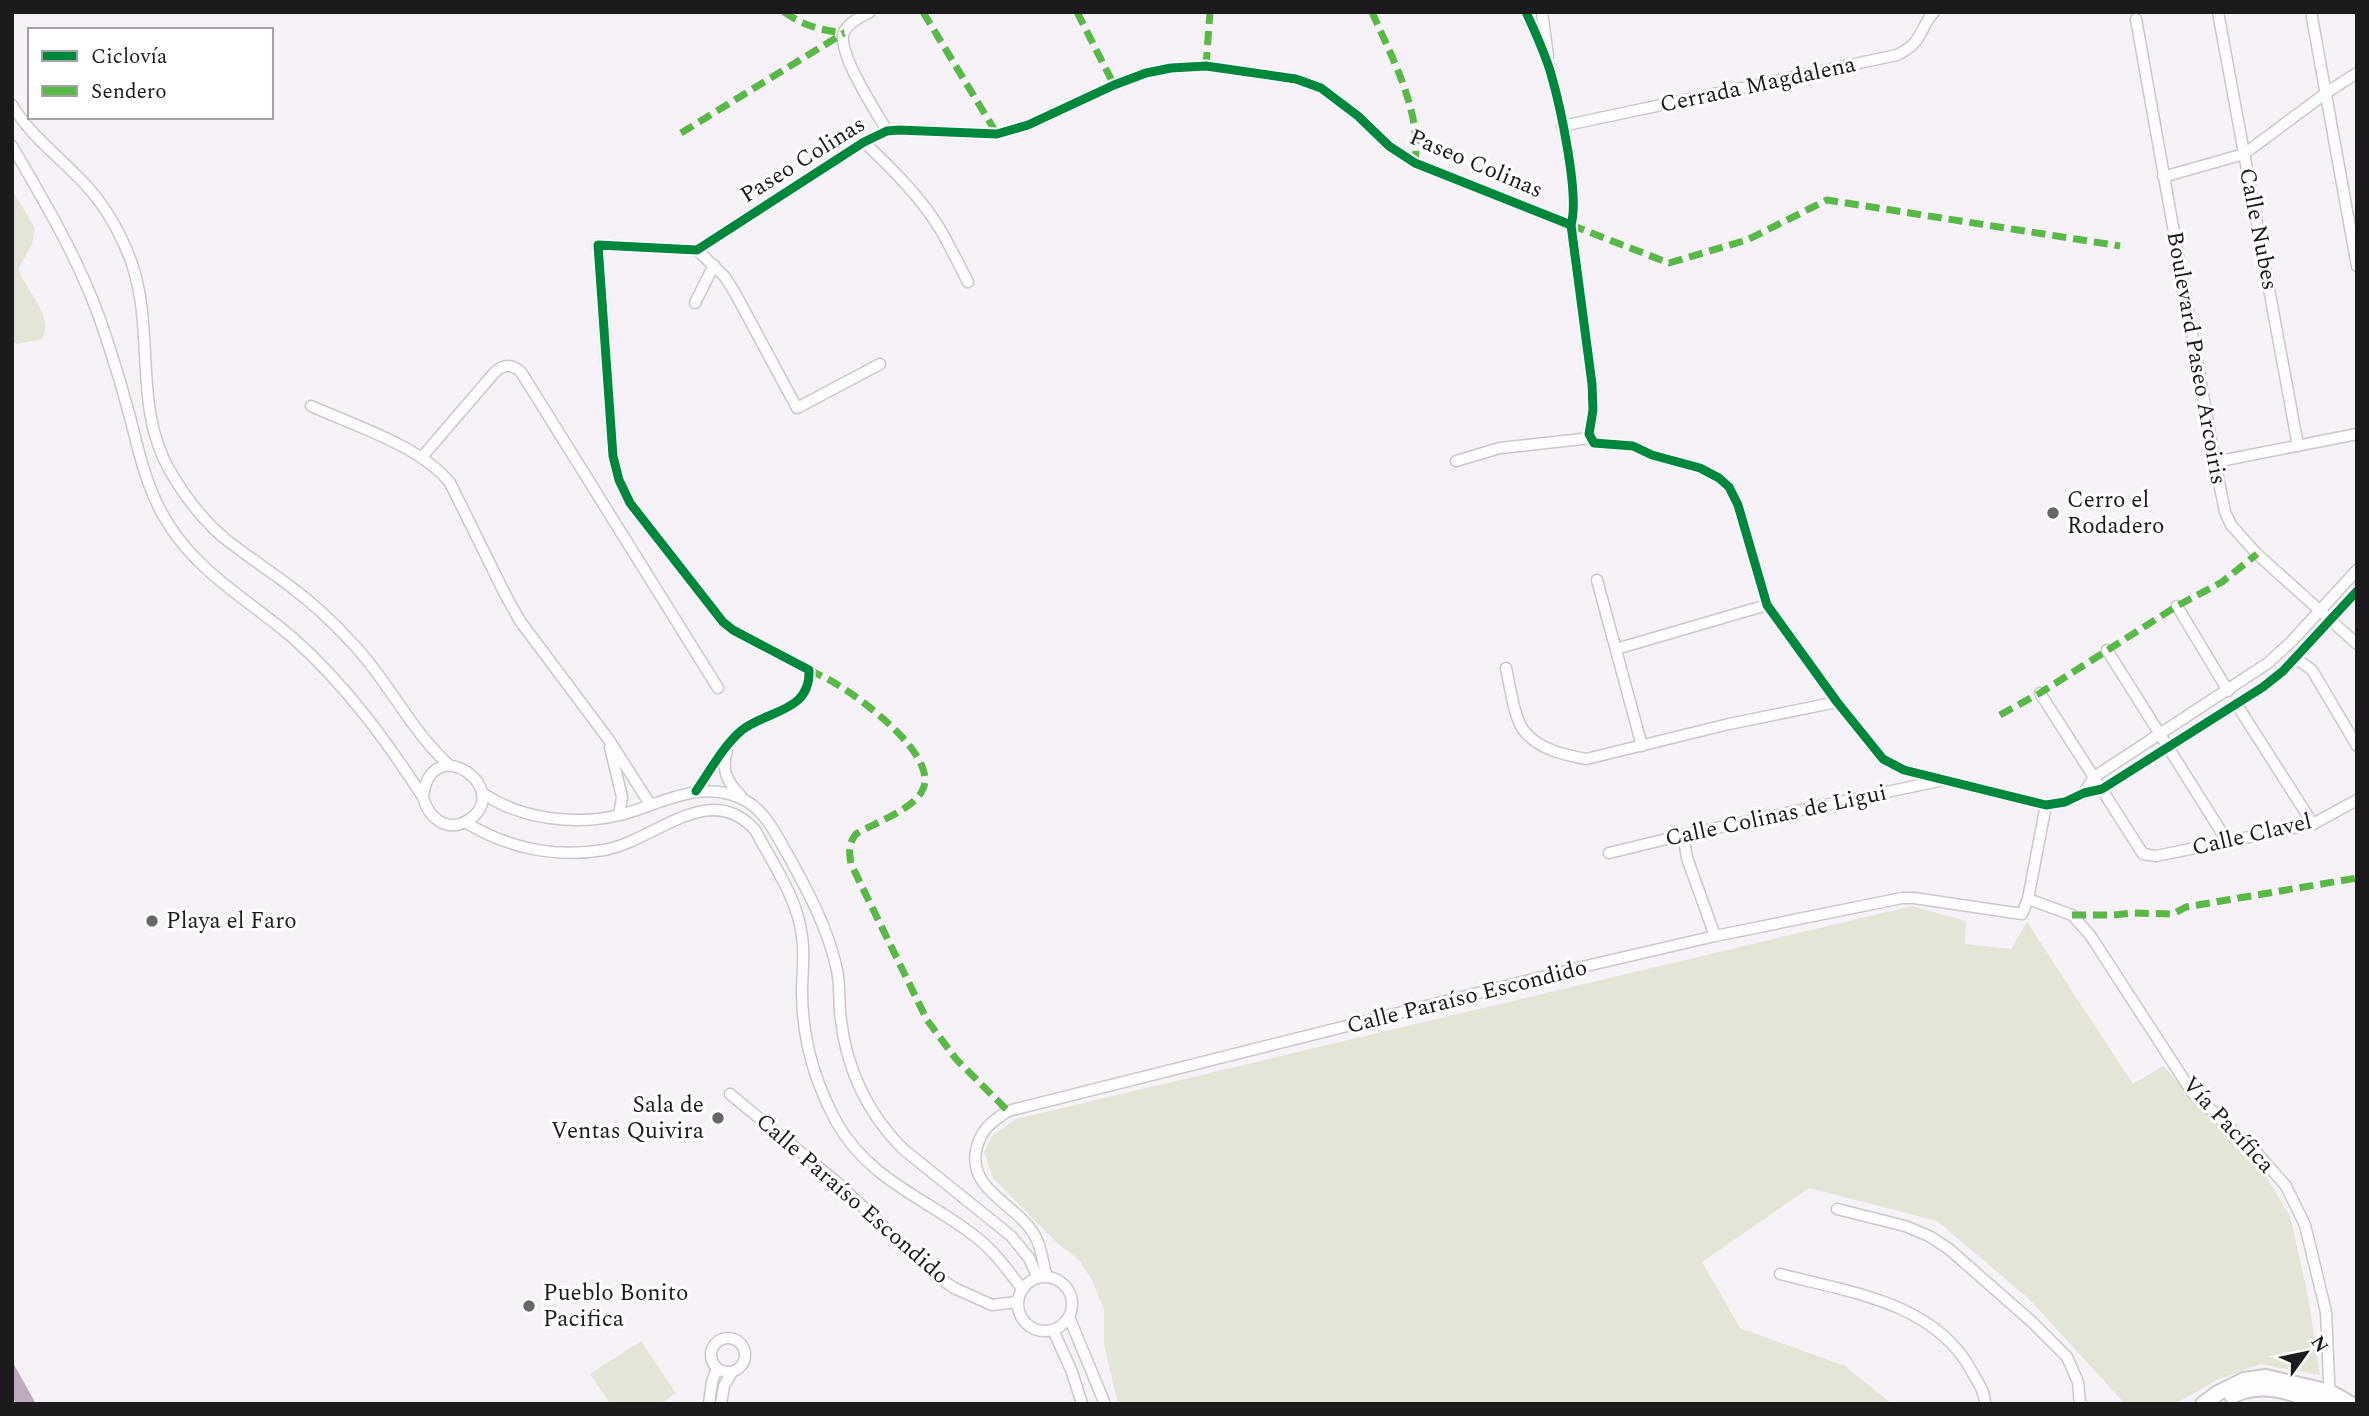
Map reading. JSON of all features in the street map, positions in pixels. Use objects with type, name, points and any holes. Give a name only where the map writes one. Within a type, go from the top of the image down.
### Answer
[{"type":"street","name":"Paseo Colinas","points":[[870,12],[855,20],[844,33],[843,44],[847,58],[887,131]]},
{"type":"street","points":[[1527,12],[1551,74]]},
{"type":"street","points":[[1542,12],[1574,199],[1571,225],[1594,410],[1591,438],[1594,443],[1633,446],[1700,468],[1729,487],[1738,505],[1768,605],[1836,702],[1883,759],[1904,770],[2046,805],[2065,802],[2084,793],[2102,789],[2274,679],[2357,591]]},
{"type":"street","name":"Cerrada Magdalena","points":[[1562,126],[1897,55],[1912,46],[1934,12]]},
{"type":"street","name":"Calle Nubes","points":[[2218,12],[2298,446]]},
{"type":"street","points":[[2311,12],[2357,266]]},
{"type":"street","name":"Boulevard Paseo Arcoiris","points":[[2136,19],[2225,512],[2231,525],[2257,554],[2357,644]]},
{"type":"street","name":"Paseo Colinas","points":[[697,250],[864,142],[887,131],[929,130],[997,134],[1028,125],[1146,73],[1206,66],[1296,79],[1321,88],[1350,109],[1389,146],[1415,163],[1571,225]]},
{"type":"street","points":[[2163,177],[2244,154],[2326,93],[2357,74]]},
{"type":"street","points":[[12,105],[39,141],[82,181],[104,208],[132,264],[144,324],[149,414],[169,469],[185,493],[222,536],[292,588],[356,646],[417,729],[449,765]]},
{"type":"street","points":[[864,142],[927,209],[968,282]]},
{"type":"street","points":[[12,146],[50,208],[93,299],[126,402],[142,468],[166,521],[182,545],[211,575],[292,638],[338,682],[381,734],[423,797],[433,818],[454,825],[466,822],[475,815],[482,793],[479,782],[472,773],[449,765],[430,776],[424,786],[423,797]]},
{"type":"street","points":[[696,791],[741,731],[798,700],[808,688],[809,670],[733,630],[723,622],[630,503],[619,480],[614,456],[598,245],[697,250],[714,265],[735,293],[797,408],[880,364]]},
{"type":"street","points":[[695,303],[714,265]]},
{"type":"street","points":[[422,457],[495,372],[508,366],[515,367],[521,372],[718,688]]},
{"type":"street","points":[[311,406],[422,457],[442,472],[520,621],[609,740],[650,804]]},
{"type":"street","points":[[2215,462],[2357,434]]},
{"type":"street","points":[[1456,461],[1500,448],[1591,438]]},
{"type":"street","points":[[2084,793],[2094,777],[2268,663],[2357,570]]},
{"type":"street","points":[[1597,580],[1642,746]]},
{"type":"street","points":[[1616,649],[1768,605]]},
{"type":"street","points":[[2177,606],[2228,691]]},
{"type":"street","points":[[2108,650],[2227,841]]},
{"type":"street","points":[[2295,658],[2312,670],[2357,747]]},
{"type":"street","points":[[1506,668],[1517,715],[1524,732],[1562,755],[1586,759],[1729,724],[1836,702]]},
{"type":"street","points":[[2040,694],[2102,789]]},
{"type":"street","points":[[2237,705],[2313,824]]},
{"type":"street","points":[[609,740],[622,797],[619,815]]},
{"type":"street","points":[[729,744],[723,768],[732,786],[769,823],[818,912],[828,938],[838,973],[840,1012],[848,1055],[865,1100],[890,1136],[1011,1236],[1043,1278],[1063,1284],[1071,1300],[1069,1317],[1065,1323],[1053,1330],[1035,1330],[1028,1326],[1022,1319],[1017,1302],[1022,1289],[1043,1278]]},
{"type":"street","name":"Calle Colinas de Ligui","points":[[1609,853],[1943,780]]},
{"type":"street","name":"Calle Clavel","points":[[2102,789],[2143,854],[2156,856],[2313,824],[2357,800]]},
{"type":"street","points":[[482,793],[509,808],[546,818],[601,818],[619,815],[696,791],[731,795],[748,803]]},
{"type":"street","points":[[2028,899],[2046,805]]},
{"type":"street","points":[[466,822],[512,845],[540,851],[570,853],[606,850],[634,841],[686,815],[704,810],[726,811],[746,820],[755,830],[796,911],[802,936],[802,990],[807,1048],[820,1092],[840,1127],[856,1149],[880,1173],[975,1236],[992,1251],[1022,1289]]},
{"type":"street","points":[[1684,835],[1687,858],[1716,936]]},
{"type":"street","name":"Calle Paraíso Escondido","points":[[1043,1278],[1042,1252],[1033,1233],[1011,1207],[983,1184],[974,1163],[984,1128],[1008,1111],[1716,936],[1902,898],[2020,914],[2023,913],[2028,899]]},
{"type":"street","name":"Vía Pacífica","points":[[2028,899],[2072,915],[2090,935],[2192,1092],[2257,1153],[2286,1186],[2305,1225],[2323,1301],[2329,1345],[2328,1400]]},
{"type":"street","name":"Calle Paraíso Escondido","points":[[730,1094],[839,1184],[931,1272],[954,1288],[992,1305],[1017,1302]]},
{"type":"street","points":[[1837,1209],[1905,1226],[1929,1236],[1949,1249],[2032,1322],[2067,1357],[2078,1382],[2080,1404]]},
{"type":"street","points":[[1780,1274],[1887,1303],[1915,1314],[1944,1335],[1967,1362],[1985,1396],[1985,1404]]},
{"type":"street","points":[[1069,1317],[1105,1404]]},
{"type":"street","points":[[1053,1330],[1072,1372],[1082,1404]]},
{"type":"street","points":[[724,1339],[734,1340],[742,1347],[745,1357],[741,1367],[732,1372],[717,1368],[711,1359],[712,1349],[724,1339]]},
{"type":"street","points":[[709,1404],[717,1368]]},
{"type":"street","points":[[721,1404],[724,1385],[732,1372]]},
{"type":"street","points":[[2203,1404],[2244,1380],[2266,1377],[2328,1400]]},
{"type":"street","points":[[2218,1404],[2240,1391],[2260,1387],[2351,1404]]},
{"type":"green space","points":[[12,190],[35,228],[32,244],[18,269],[45,321],[42,339],[17,344],[12,342]]},
{"type":"green space","points":[[1912,906],[1966,921],[1965,944],[2011,949],[2027,922],[2133,1084],[2163,1066],[2266,1176],[2290,1216],[2307,1290],[2320,1375],[2260,1364],[2217,1380],[2175,1404],[2125,1404],[2028,1298],[1937,1221],[1809,1188],[1702,1262],[1740,1328],[1845,1366],[1892,1404],[1118,1404],[1104,1345],[1104,1310],[1092,1280],[1079,1260],[1056,1242],[993,1178],[984,1152],[993,1135],[1016,1119]]},
{"type":"green space","points":[[641,1341],[676,1393],[660,1404],[610,1404],[590,1374]]},
{"type":"shaded area","points":[[12,1361],[36,1404],[12,1404]]},
{"type":"marked path","points":[[784,12],[812,27],[844,33]]},
{"type":"marked path","points":[[923,12],[997,134]]},
{"type":"marked path","points":[[1077,12],[1114,85]]},
{"type":"marked path","points":[[1206,66],[1210,12]]},
{"type":"marked path","points":[[1372,12],[1410,105],[1416,144],[1415,163]]},
{"type":"marked path","points":[[681,133],[844,33]]},
{"type":"marked path","points":[[1571,225],[1669,263],[1747,240],[1827,200],[2120,246]]},
{"type":"marked path","points":[[2000,715],[2040,693],[2177,606],[2222,582],[2257,554]]},
{"type":"marked path","points":[[809,670],[838,685],[880,716],[896,730],[920,761],[925,776],[919,796],[903,809],[856,834],[850,848],[851,864],[927,1020],[956,1059],[1008,1111]]},
{"type":"marked path","points":[[2072,915],[2173,914],[2186,907],[2357,878]]},
{"type":"cycle path","points":[[1526,12],[1551,74],[1568,150],[1573,194],[1571,225],[1592,384],[1593,410],[1589,434],[1594,443],[1633,446],[1652,455],[1700,468],[1729,487],[1738,505],[1767,605],[1837,702],[1883,759],[1904,770],[2046,805],[2065,802],[2084,793],[2102,789],[2263,687],[2283,671],[2357,591]]},
{"type":"cycle path","points":[[696,791],[735,736],[752,723],[796,702],[808,684],[809,670],[733,630],[723,622],[630,503],[619,480],[613,456],[598,245],[697,250],[864,142],[887,131],[997,134],[1028,125],[1146,73],[1206,66],[1296,79],[1321,88],[1358,116],[1389,146],[1415,163],[1571,225]]},
{"type":"place","name":"Cerro el Rodadero","points":[[2053,513]]},
{"type":"place","name":"Playa el Faro","points":[[152,921]]},
{"type":"place","name":"Sala de Ventas Quivira","points":[[718,1118]]},
{"type":"place","name":"Pueblo Bonito Pacifica","points":[[529,1306]]}]
